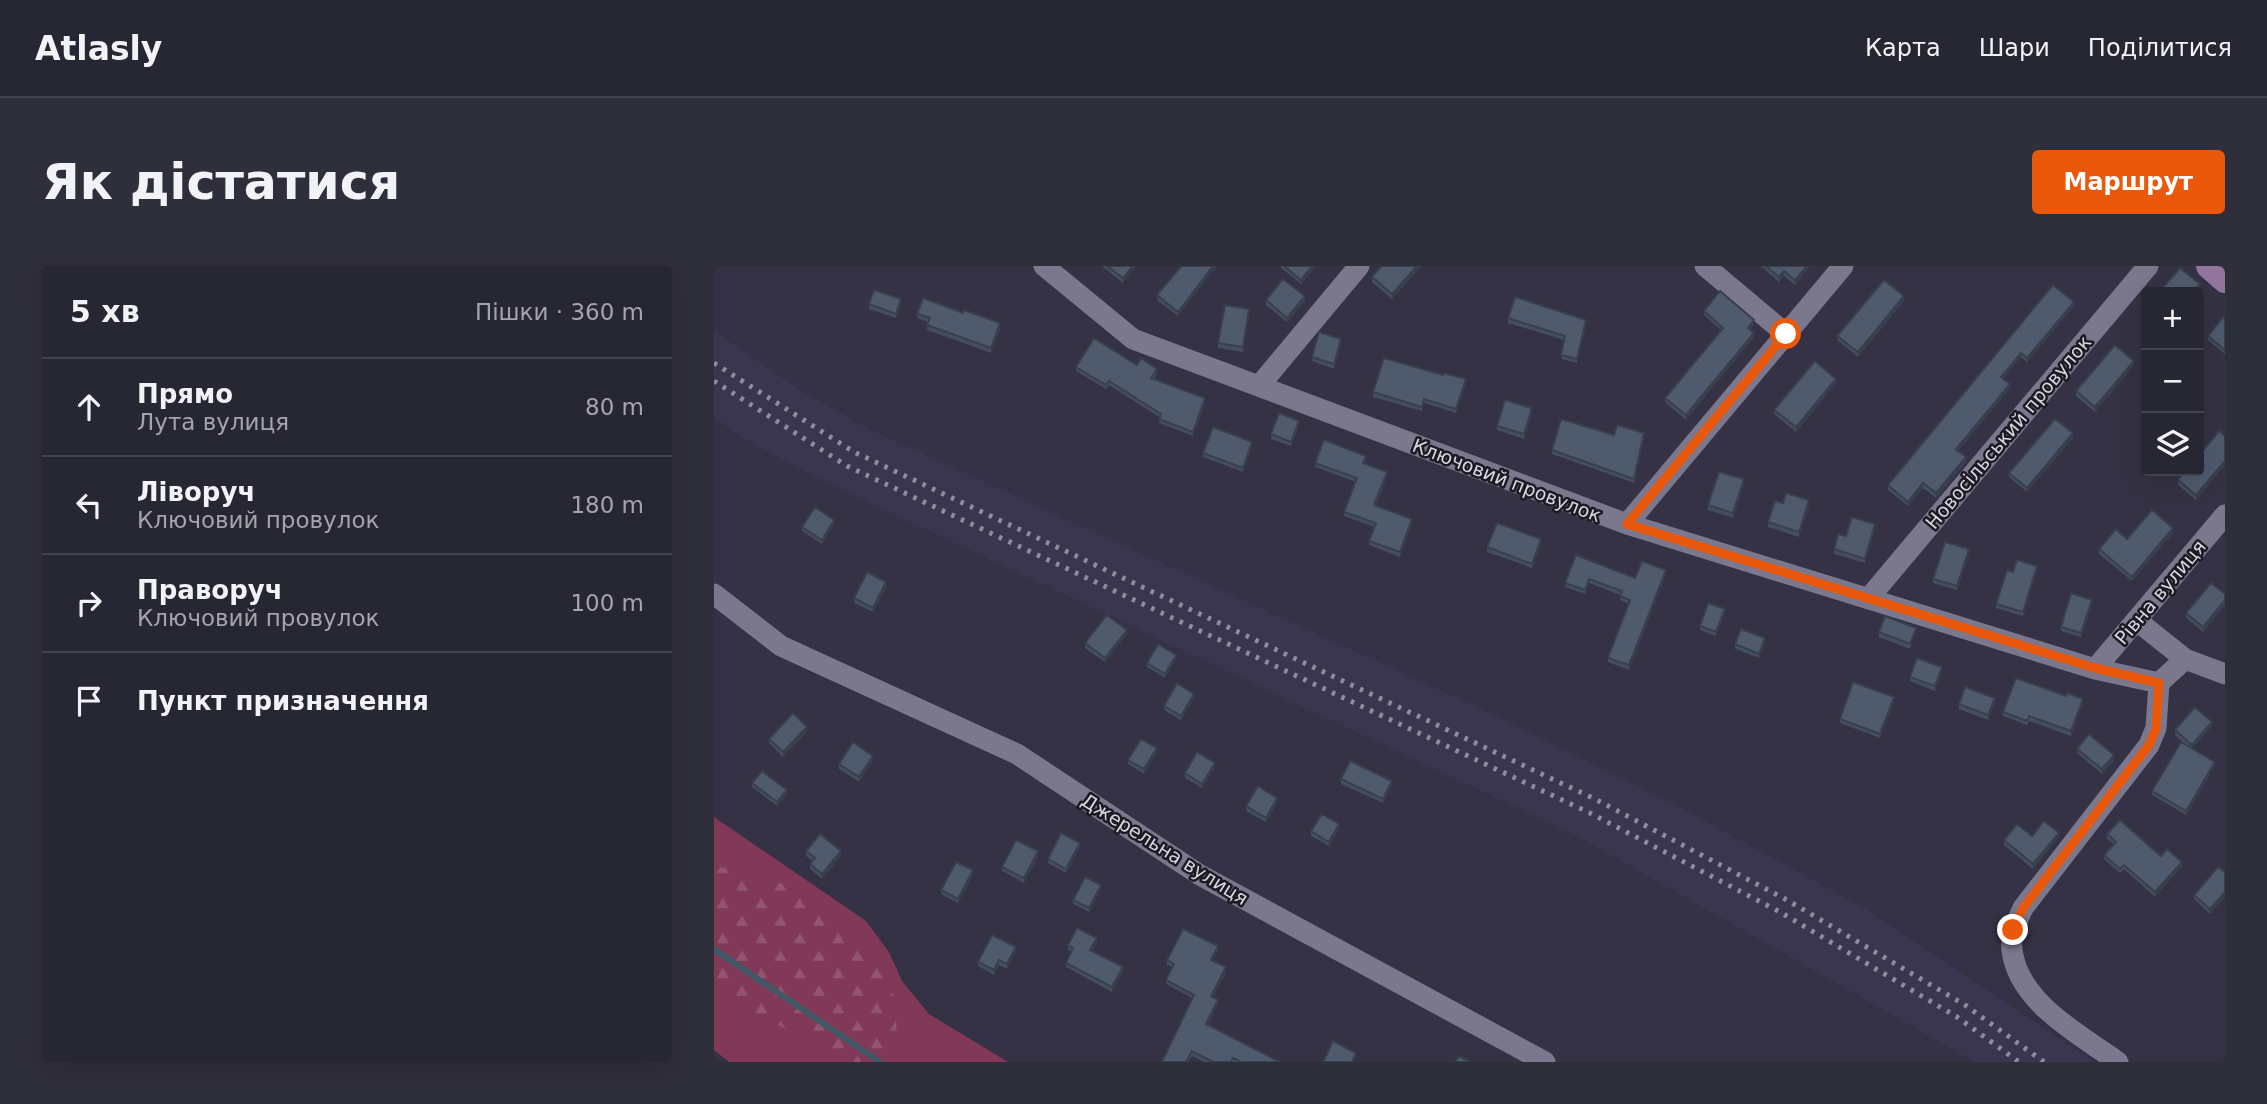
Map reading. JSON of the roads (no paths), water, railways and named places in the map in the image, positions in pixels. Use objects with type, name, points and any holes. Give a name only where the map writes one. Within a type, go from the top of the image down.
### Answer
[{"type":"main road","points":[[2208,266],[2225,280]]},
{"type":"street","points":[[1259,386],[1359,266]]},
{"type":"street","points":[[1705,266],[1786,334]]},
{"type":"street","points":[[1627,524],[1843,266]]},
{"type":"street","name":"Новосільський провулок","points":[[1868,599],[2148,266]]},
{"type":"street","name":"Ключовий провулок","points":[[1056,270],[1133,340],[1627,524],[2095,668],[2159,683]]},
{"type":"street","name":"Рівна вулиця","points":[[2095,668],[2225,515]]},
{"type":"street","name":"Джерельна вулиця","points":[[714,594],[781,646],[1017,754],[1200,875],[1545,1062]]},
{"type":"street","points":[[2136,620],[2185,659],[2225,674]]},
{"type":"street","points":[[2118,1062],[2043,1004],[2027,987],[2011,949],[2013,930],[2023,908],[2149,745],[2156,729],[2159,683],[2185,659]]},
{"type":"waterway","points":[[714,949],[880,1062]]},
{"type":"railway","points":[[714,363],[854,452],[1595,799],[1787,900],[1965,1005],[2044,1062]]},
{"type":"railway","points":[[714,381],[847,466],[1588,812],[1780,912],[1957,1017],[2019,1062]]}]
